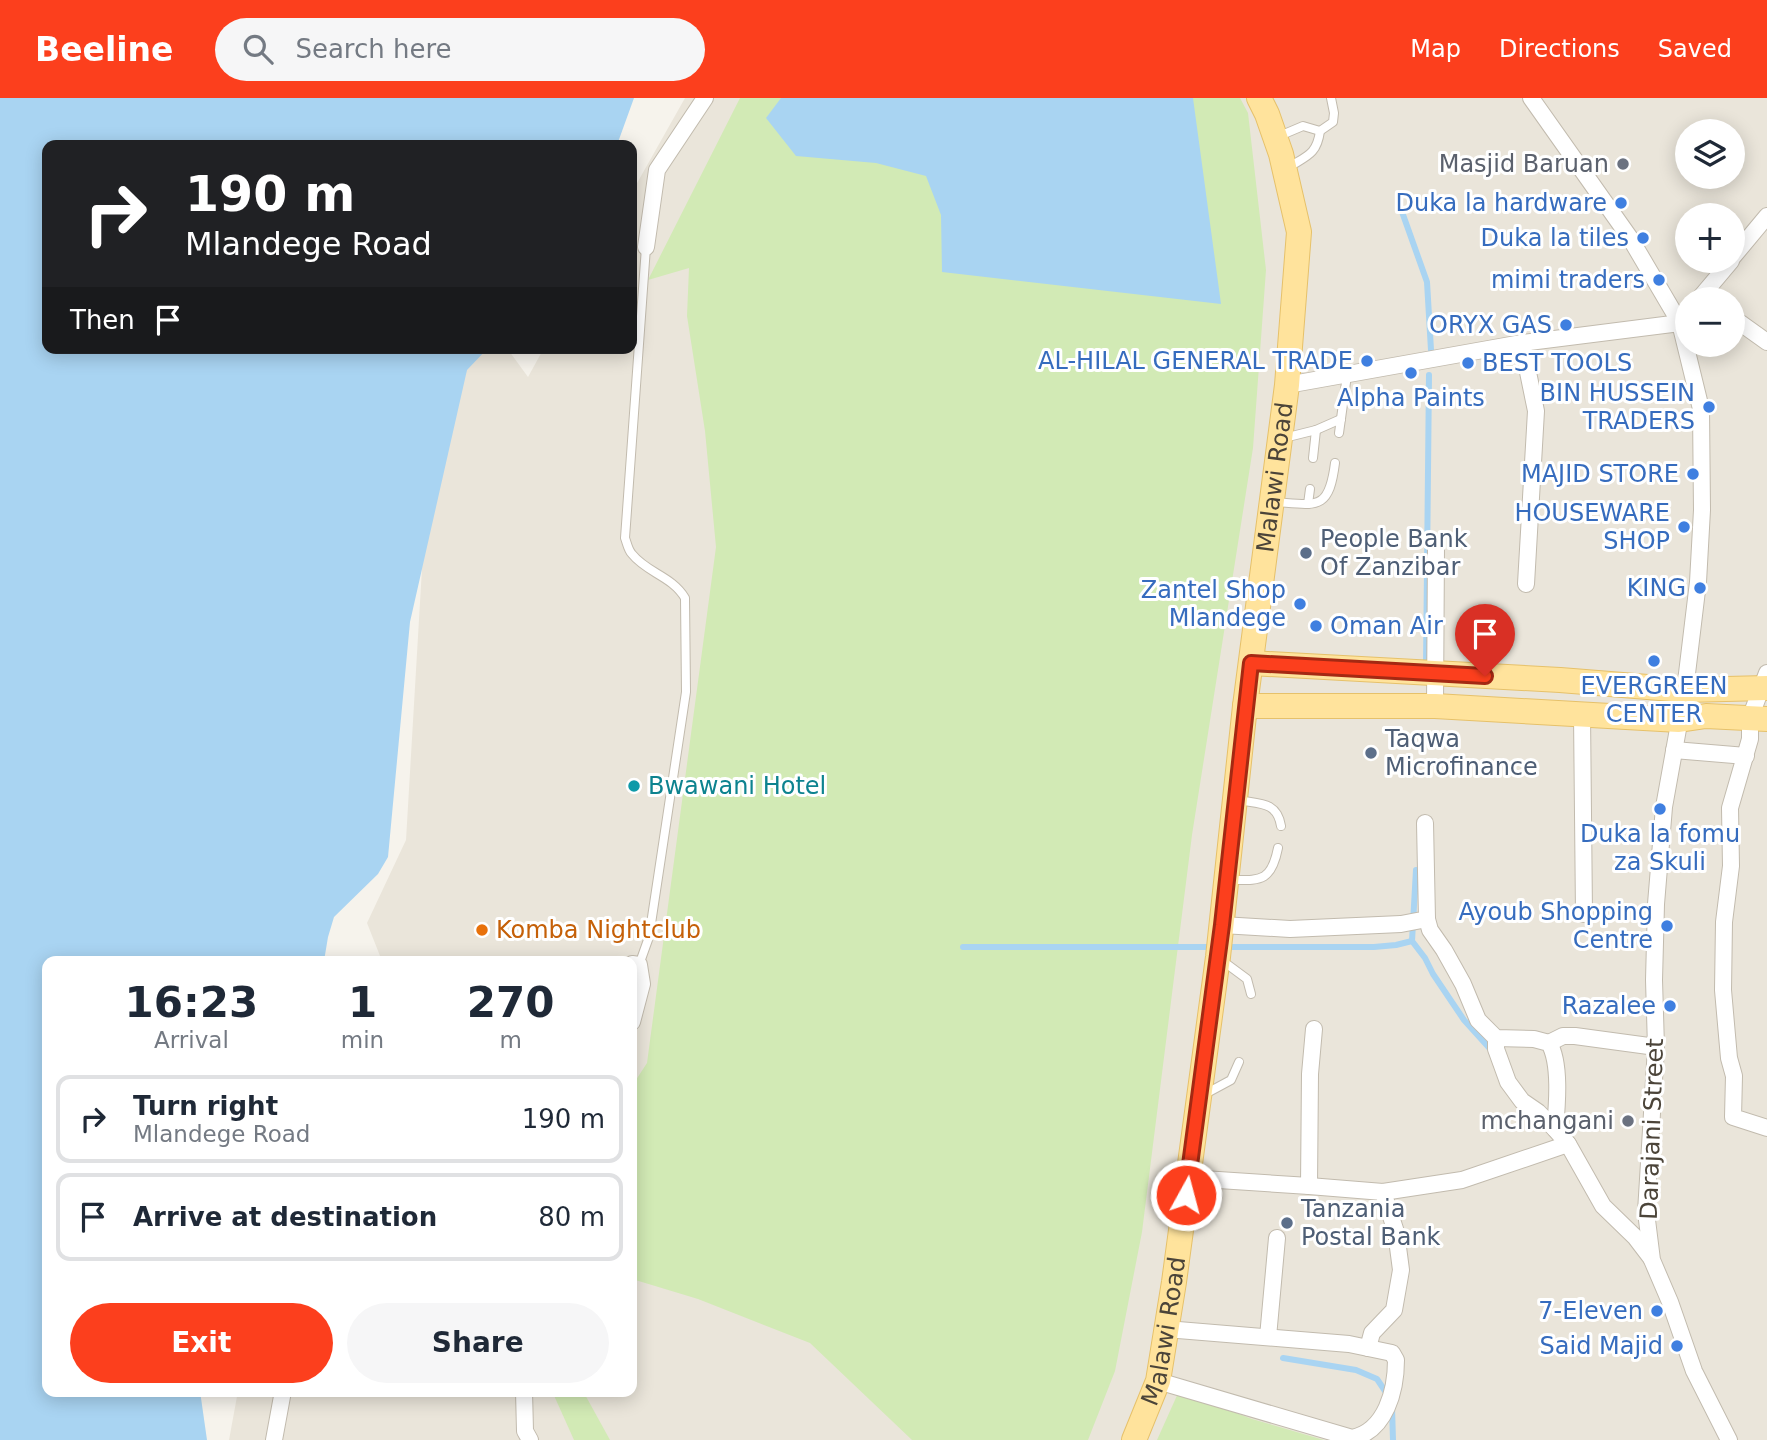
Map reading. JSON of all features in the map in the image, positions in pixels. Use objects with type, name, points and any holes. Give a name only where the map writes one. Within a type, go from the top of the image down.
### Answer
[{"type":"main road","name":"Malawi Road","points":[[1133,1440],[1158,1381],[1166,1329],[1218,957],[1245,706],[1287,384],[1299,232],[1285,169],[1259,98]]},
{"type":"main road","points":[[1251,663],[1696,689],[1765,683]]},
{"type":"main road","points":[[1696,689],[1706,716]]},
{"type":"main road","points":[[1245,706],[1435,706],[1679,720],[1706,716],[1759,719]]},
{"type":"street","points":[[646,247],[657,170],[705,98]]},
{"type":"street","name":"Darajani Street","points":[[1531,98],[1675,306]]},
{"type":"street","points":[[1745,244],[1767,216]]},
{"type":"street","points":[[1709,287],[1721,273]]},
{"type":"street","points":[[1287,384],[1675,320]]},
{"type":"street","points":[[1745,326],[1767,342]]},
{"type":"street","points":[[1522,344],[1536,411],[1526,584]]},
{"type":"street","name":"Darajani Street","points":[[1691,357],[1701,409],[1702,510],[1696,689],[1679,720],[1664,807],[1656,904],[1656,1047],[1647,1212],[1652,1260],[1694,1371],[1729,1440]]},
{"type":"street","points":[[1435,706],[1436,546]]},
{"type":"street","points":[[1765,683],[1759,719],[1750,739],[1730,808],[1731,866],[1724,922],[1723,990],[1729,1058],[1734,1076],[1731,1114],[1736,1120],[1767,1128]]},
{"type":"street","points":[[1582,714],[1584,914]]},
{"type":"street","points":[[1674,750],[1746,756]]},
{"type":"street","points":[[1425,823],[1422,921],[1444,950],[1463,984],[1478,1020],[1496,1038],[1549,1043],[1563,1036],[1575,1036],[1656,1047]]},
{"type":"street","points":[[1222,925],[1290,929],[1422,921]]},
{"type":"street","points":[[637,970],[642,984],[637,1003]]},
{"type":"street","points":[[1309,1186],[1310,1074],[1314,1029]]},
{"type":"street","points":[[1496,1038],[1496,1049],[1508,1082],[1522,1101],[1555,1127],[1569,1144],[1603,1206],[1635,1237],[1652,1260]]},
{"type":"street","points":[[1549,1043],[1555,1055],[1555,1127]]},
{"type":"street","points":[[1188,1178],[1383,1192],[1462,1180],[1569,1144]]},
{"type":"street","points":[[1368,1348],[1372,1333],[1394,1310],[1401,1270],[1396,1232],[1383,1192]]},
{"type":"street","points":[[1268,1337],[1276,1238]]},
{"type":"street","points":[[1158,1381],[1352,1439],[1369,1431],[1386,1410],[1396,1369],[1395,1356],[1392,1353],[1368,1348],[1166,1329]]},
{"type":"street","points":[[274,1440],[282,1397]]},
{"type":"street","points":[[523,1397],[525,1431],[530,1440]]},
{"type":"lane","points":[[1285,169],[1311,154],[1318,145],[1320,131],[1333,122],[1331,98]]},
{"type":"lane","points":[[1275,138],[1303,126],[1320,131]]},
{"type":"lane","points":[[637,960],[649,937],[686,692],[685,598],[680,588],[668,578],[630,553],[625,538],[646,247]]},
{"type":"lane","points":[[1339,433],[1347,374]]},
{"type":"lane","points":[[1281,438],[1316,430],[1341,419]]},
{"type":"lane","points":[[1313,458],[1316,430]]},
{"type":"lane","points":[[1272,501],[1308,504],[1322,500],[1328,495],[1335,463]]},
{"type":"lane","points":[[1308,504],[1310,489]]},
{"type":"lane","points":[[1236,800],[1274,808],[1279,814],[1280,826]]},
{"type":"lane","points":[[1227,880],[1258,880],[1268,875],[1274,866],[1278,848]]},
{"type":"lane","points":[[1218,957],[1247,979],[1251,994]]},
{"type":"lane","points":[[1198,1098],[1227,1084],[1239,1062]]},
{"type":"shaded area","points":[[685,98],[1767,98],[1767,1440],[229,1440],[237,1397],[637,1397],[637,956],[380,956],[367,923],[406,840],[435,354],[511,354],[528,377],[541,354],[637,354],[637,183]]},
{"type":"green space","points":[[740,98],[1240,98],[1248,113],[1266,270],[1253,448],[1192,835],[1142,1232],[1115,1371],[1088,1440],[912,1440],[810,1343],[698,1299],[637,1281],[637,1078],[647,1063],[716,547],[705,431],[687,316],[689,268],[648,280]]},
{"type":"green space","points":[[1179,1391],[1252,1419],[1324,1440],[1157,1440]]},
{"type":"green space","points":[[555,1397],[586,1397],[610,1440],[574,1440]]},
{"type":"water","points":[[0,98],[634,98],[619,140],[42,140],[42,354],[482,354],[467,370],[410,622],[388,857],[378,874],[334,917],[325,956],[42,956],[42,1397],[201,1397],[207,1440],[0,1440]]},
{"type":"water","points":[[781,98],[1193,98],[1221,304],[942,272],[941,215],[926,176],[876,163],[796,156],[766,118]]},
{"type":"waterway","points":[[1401,209],[1427,282],[1431,350]]},
{"type":"waterway","points":[[1426,665],[1429,375]]},
{"type":"waterway","points":[[1416,870],[1412,941],[1464,1020],[1492,1051]]},
{"type":"waterway","points":[[1225,947],[1374,947],[1412,941]]},
{"type":"waterway","points":[[963,947],[1215,947]]},
{"type":"waterway","points":[[1283,1358],[1356,1370],[1377,1379],[1389,1397]]},
{"type":"waterway","points":[[1392,1407],[1393,1440]]},
{"type":"place","name":"Masjid Baruan","points":[[1623,164]]},
{"type":"place","name":"Duka la hardware","points":[[1621,203]]},
{"type":"place","name":"Duka la tiles","points":[[1643,238]]},
{"type":"place","name":"mimi traders","points":[[1659,280]]},
{"type":"place","name":"ORYX GAS","points":[[1566,325]]},
{"type":"place","name":"AL-HILAL GENERAL TRADE","points":[[1367,361]]},
{"type":"place","name":"BEST TOOLS","points":[[1468,363]]},
{"type":"place","name":"Alpha Paints","points":[[1411,373]]},
{"type":"place","name":"BIN HUSSEIN TRADERS","points":[[1709,407]]},
{"type":"place","name":"MAJID STORE","points":[[1693,474]]},
{"type":"place","name":"HOUSEWARE SHOP","points":[[1684,527]]},
{"type":"place","name":"People Bank Of Zanzibar","points":[[1306,553]]},
{"type":"place","name":"KING","points":[[1700,588]]},
{"type":"place","name":"Zantel Shop Mlandege","points":[[1300,604]]},
{"type":"place","name":"Oman Air","points":[[1316,626]]},
{"type":"place","name":"EVERGREEN CENTER","points":[[1654,661]]},
{"type":"place","name":"Taqwa Microfinance","points":[[1371,753]]},
{"type":"place","name":"Bwawani Hotel","points":[[634,786]]},
{"type":"place","name":"Duka la fomu za Skuli","points":[[1660,809]]},
{"type":"place","name":"Ayoub Shopping Centre","points":[[1667,926]]},
{"type":"place","name":"Komba Nightclub","points":[[482,930]]},
{"type":"place","name":"Razalee","points":[[1670,1006]]},
{"type":"place","name":"mchangani","points":[[1628,1121]]},
{"type":"place","name":"Tanzania Postal Bank","points":[[1287,1223]]},
{"type":"place","name":"7-Eleven","points":[[1657,1311]]},
{"type":"place","name":"Said Majid","points":[[1677,1346]]},
{"type":"route","points":[[1186,1195],[1222,925],[1251,663],[1485,676]]}]
